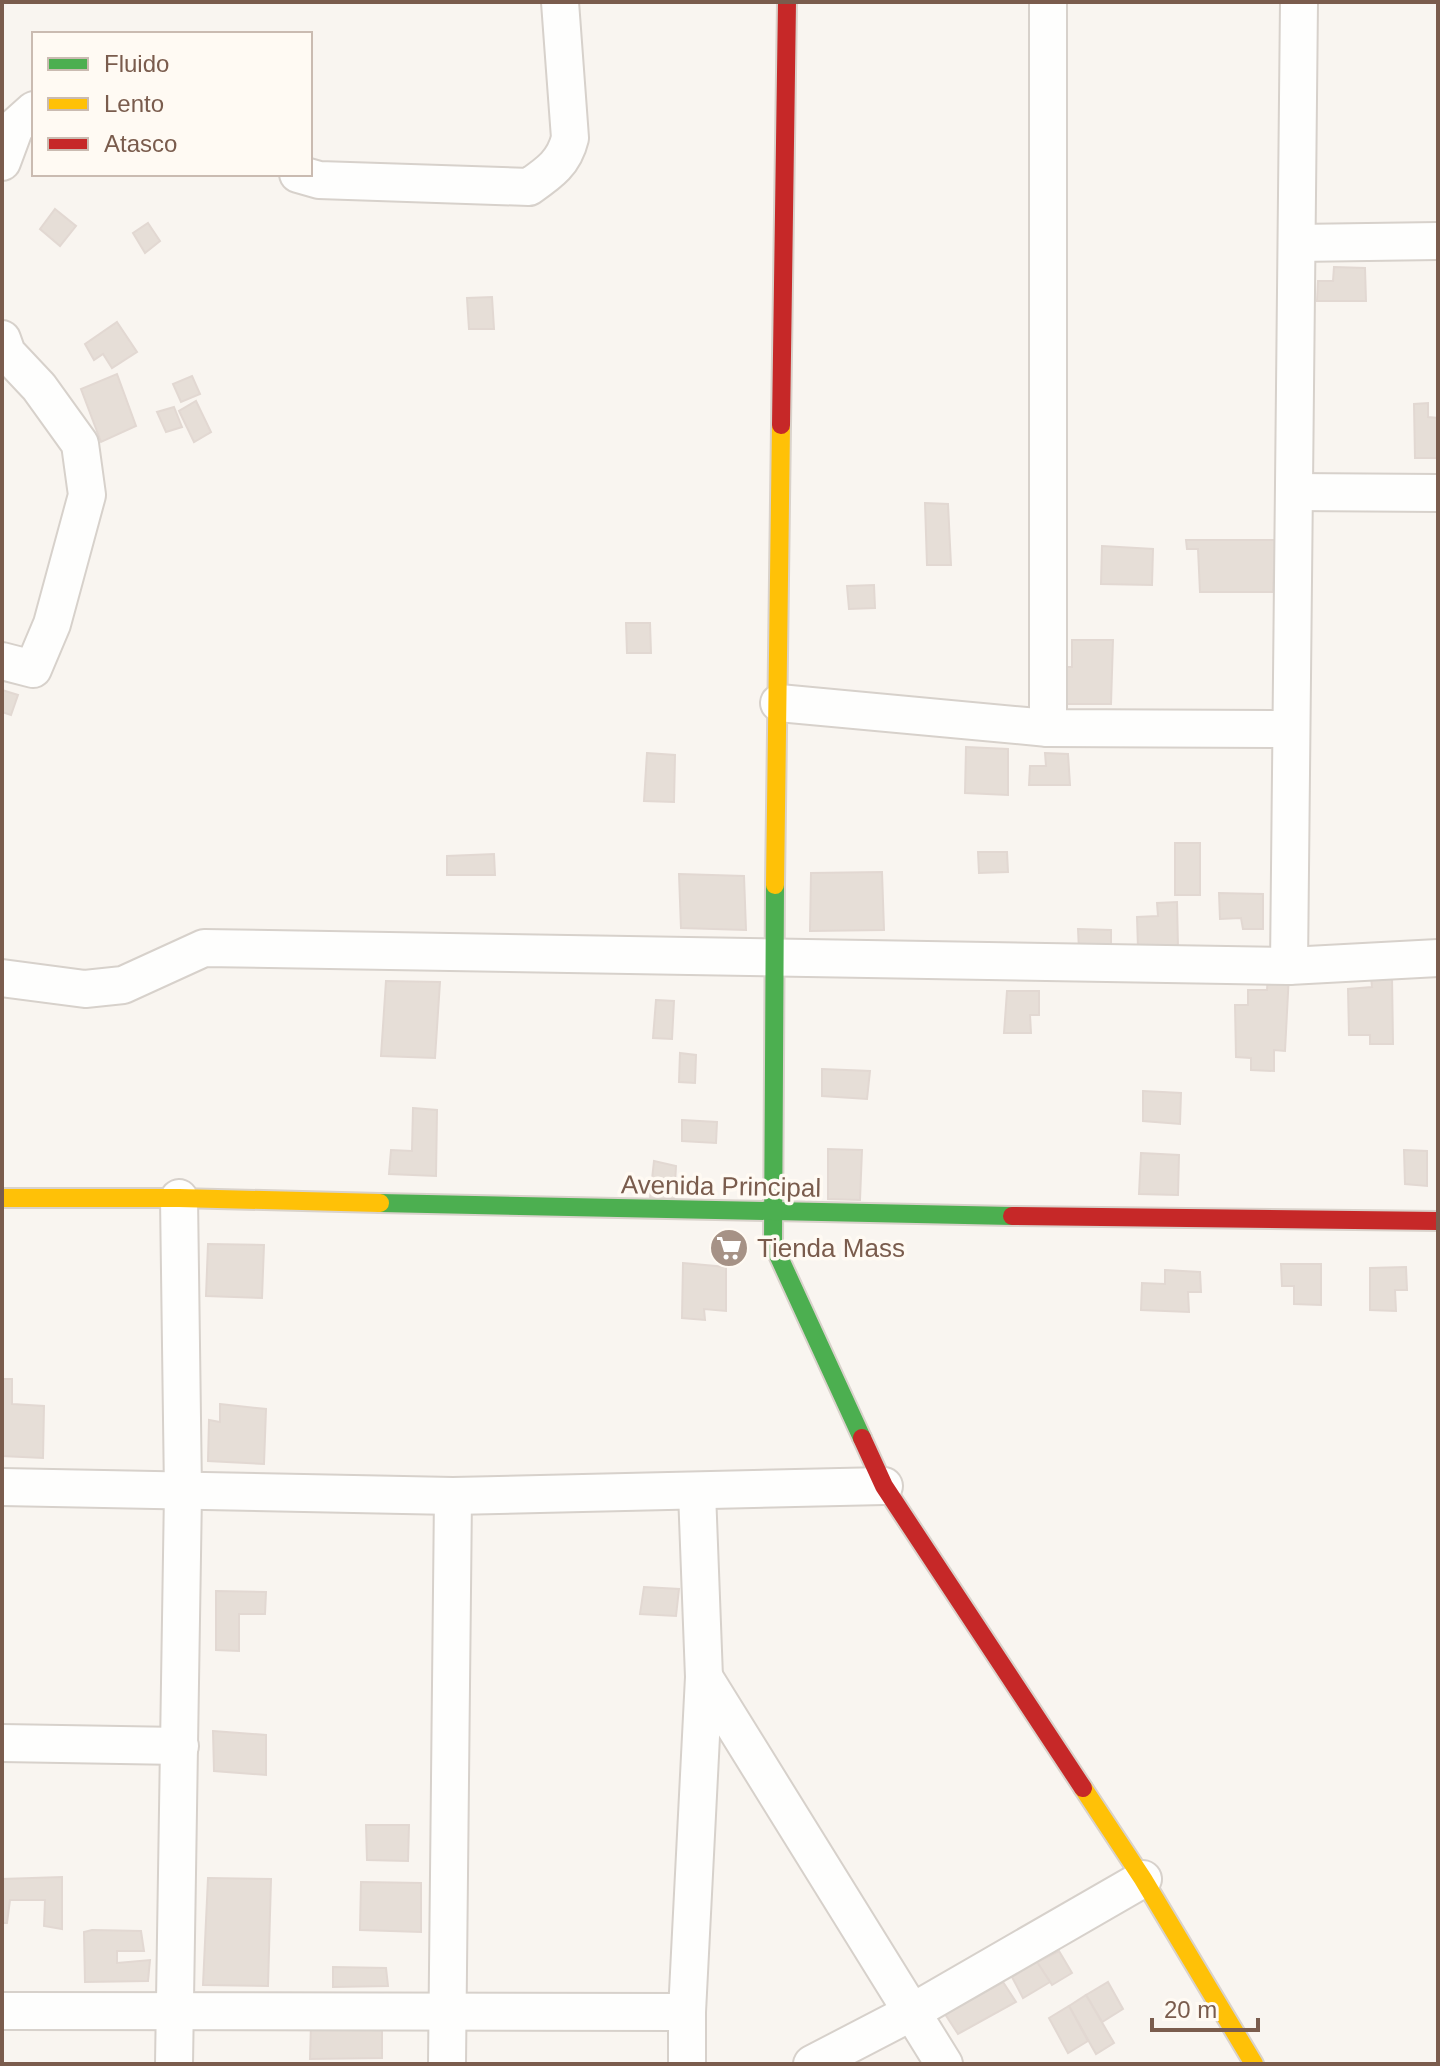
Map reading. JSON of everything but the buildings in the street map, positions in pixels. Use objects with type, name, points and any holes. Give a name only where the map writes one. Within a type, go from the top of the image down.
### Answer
[{"type":"street","points":[[305,176],[319,180],[529,187],[552,171],[566,155],[570,138],[560,2]]},
{"type":"street","points":[[787,2],[773,1244],[884,1486],[1143,1879],[1254,2064]]},
{"type":"street","points":[[1048,2],[1048,728]]},
{"type":"street","points":[[1289,966],[1299,2]]},
{"type":"street","points":[[2,162],[15,127],[32,112]]},
{"type":"street","points":[[1297,243],[1438,241]]},
{"type":"street","points":[[2,661],[33,669],[52,624],[87,495],[80,444],[39,387],[4,348]]},
{"type":"street","points":[[1294,492],[1438,493]]},
{"type":"street","points":[[779,703],[1048,728],[1291,729]]},
{"type":"street","points":[[2,978],[85,989],[123,985],[204,948],[1289,966],[1438,958]]},
{"type":"street","name":"Avenida Principal","points":[[2,1198],[179,1198],[773,1213],[1438,1221]]},
{"type":"street","points":[[174,2064],[183,1492],[179,1198]]},
{"type":"street","points":[[2,1487],[453,1496],[884,1486]]},
{"type":"street","points":[[687,2064],[704,1677],[697,1492]]},
{"type":"street","points":[[447,2064],[453,1496]]},
{"type":"street","points":[[704,1677],[914,2011],[944,2064]]},
{"type":"street","points":[[2,1743],[180,1746]]},
{"type":"street","points":[[812,2064],[914,2011],[1143,1879]]},
{"type":"street","points":[[2,2011],[687,2012]]},
{"type":"traffic: fast","points":[[775,885],[773,1244],[862,1438]]},
{"type":"traffic: fast","points":[[380,1203],[1012,1216]]},
{"type":"traffic: slow","points":[[775,885],[781,425]]},
{"type":"traffic: slow","points":[[2,1198],[380,1203]]},
{"type":"traffic: slow","points":[[1083,1788],[1143,1879],[1254,2064]]},
{"type":"traffic: jam","points":[[781,425],[787,2]]},
{"type":"traffic: jam","points":[[1012,1216],[1438,1221]]},
{"type":"traffic: jam","points":[[862,1438],[884,1486],[1083,1788]]},
{"type":"place","name":"Tienda Mass","points":[[729,1248]]}]
